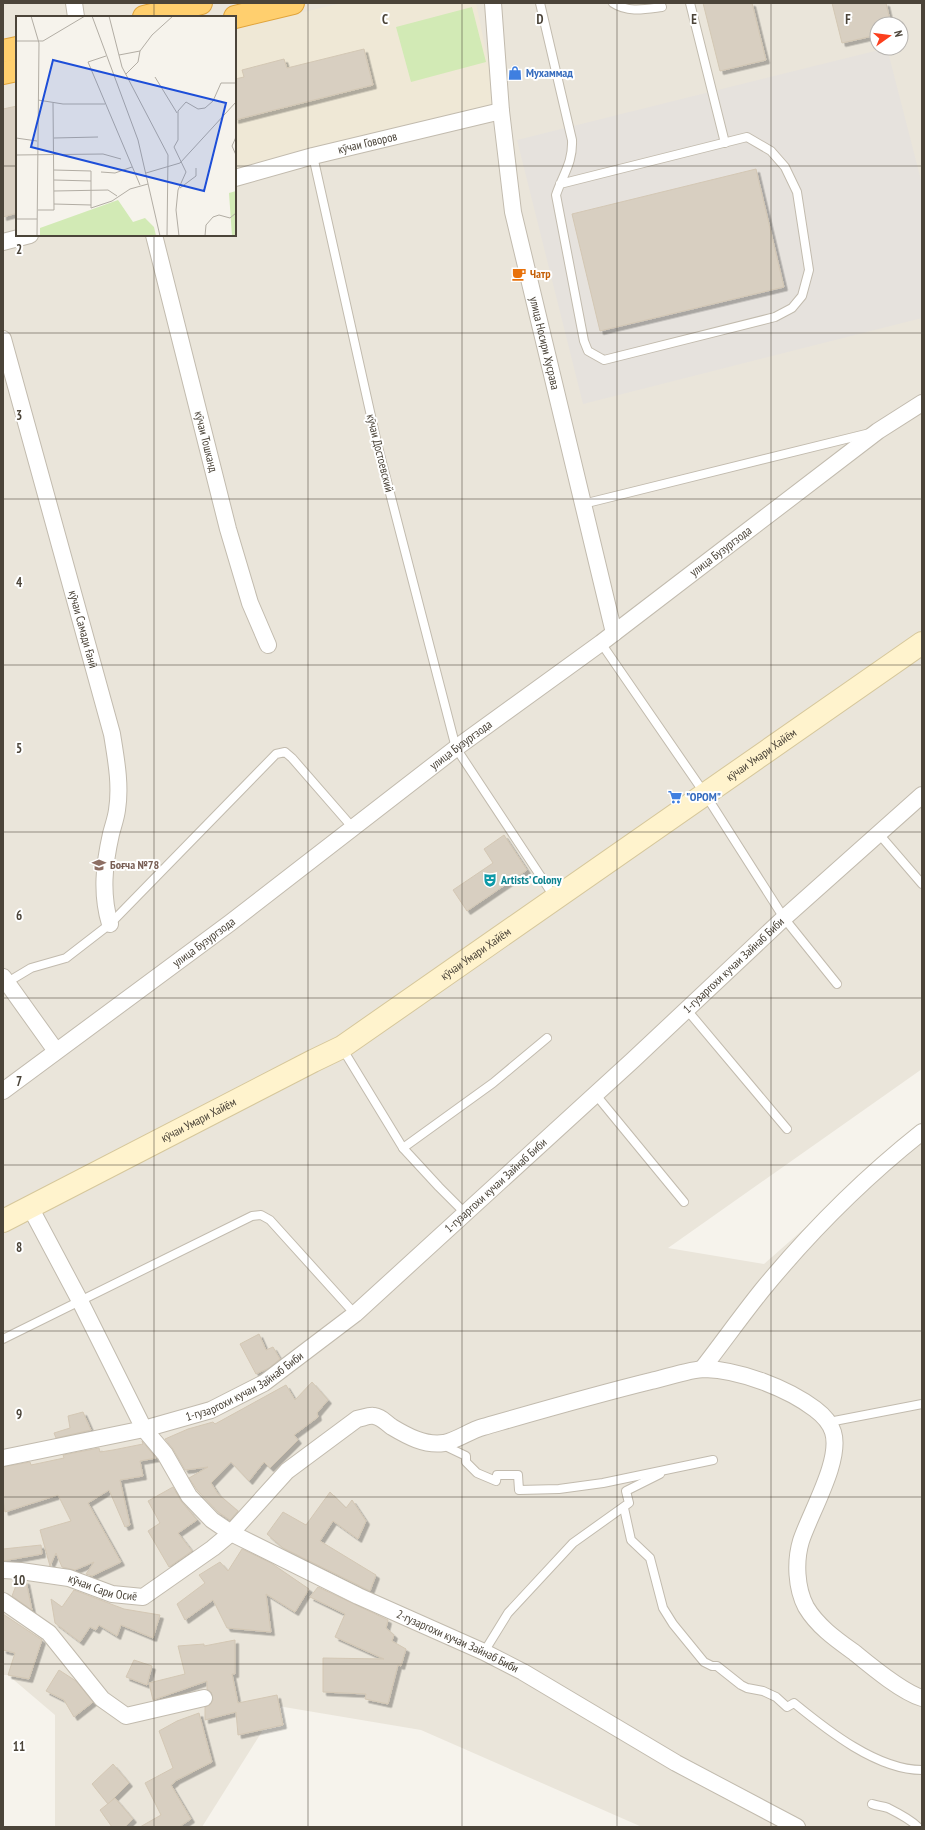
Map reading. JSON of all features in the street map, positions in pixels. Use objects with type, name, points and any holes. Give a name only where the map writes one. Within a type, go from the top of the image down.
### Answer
[{"type":"highway","points":[[148,16],[201,3]]},
{"type":"highway","points":[[236,17],[293,3]]},
{"type":"highway","points":[[3,51],[16,48]]},
{"type":"highway","points":[[3,74],[16,70]]},
{"type":"main road","name":"кӯчаи Умари Хайём","points":[[3,1221],[342,1047],[922,643]]},
{"type":"street","points":[[74,3],[76,16]]},
{"type":"street","name":"улица Носири Хусрава","points":[[493,3],[501,111],[513,212],[614,633]]},
{"type":"street","name":"кӯчаи Говоров","points":[[236,178],[313,156],[501,111]]},
{"type":"street","points":[[3,242],[26,236]]},
{"type":"street","name":"кӯчаи Тошканд","points":[[154,236],[228,529],[250,603],[268,645]]},
{"type":"street","name":"кӯчаи Самади Ғанӣ","points":[[3,339],[112,734],[118,786],[118,811],[106,861],[104,888],[106,910],[110,924]]},
{"type":"street","name":"улица Бузургзода","points":[[3,1091],[230,923],[456,748],[601,644],[878,431],[922,403]]},
{"type":"street","name":"1-гузаргохи кучаи Зайнаб Биби","points":[[3,1458],[144,1429],[211,1410],[264,1383],[355,1314],[596,1095],[784,918],[922,795]]},
{"type":"street","points":[[4,981],[56,1051]]},
{"type":"street","points":[[702,1369],[763,1289],[814,1231],[891,1156],[922,1132]]},
{"type":"street","name":"2-гузаргохи кучаи Зайнаб Биби","points":[[30,1207],[80,1301],[144,1429],[165,1454],[189,1496],[212,1520],[231,1533],[358,1596],[484,1652],[522,1672],[676,1763],[797,1827]]},
{"type":"street","points":[[441,1444],[455,1440],[474,1430],[581,1398],[702,1369],[729,1372],[761,1381],[805,1403],[816,1409],[829,1422],[834,1434],[834,1450],[826,1480],[801,1542],[797,1563],[799,1585],[806,1606],[823,1629],[914,1696],[922,1698]]},
{"type":"street","name":"кӯчаи Сари Осиё","points":[[3,1570],[21,1571],[68,1578],[112,1594],[142,1597],[213,1548],[231,1533],[287,1471],[357,1419],[371,1416],[380,1418],[390,1426],[423,1442],[441,1444]]},
{"type":"street","points":[[3,1601],[49,1634],[102,1699],[126,1716],[204,1698]]},
{"type":"lane","points":[[540,3],[572,140],[571,160],[560,184],[556,195],[584,341],[588,351],[604,360],[775,317],[792,308],[802,296],[809,270],[797,192],[785,167],[771,151],[747,137],[560,184]]},
{"type":"lane","points":[[613,3],[623,8],[631,9],[662,7]]},
{"type":"lane","points":[[690,3],[725,143]]},
{"type":"lane","name":"кӯчаи Достоевский","points":[[313,156],[377,443],[456,748],[555,898]]},
{"type":"lane","points":[[583,504],[878,431]]},
{"type":"lane","points":[[601,644],[704,794],[784,918],[837,984]]},
{"type":"lane","points":[[4,981],[32,968],[66,958],[110,924],[276,754],[285,752],[292,758],[353,828]]},
{"type":"lane","points":[[879,834],[922,884]]},
{"type":"lane","points":[[687,1010],[787,1129]]},
{"type":"lane","points":[[403,1148],[493,1083],[547,1038]]},
{"type":"lane","points":[[342,1047],[403,1148],[466,1214]]},
{"type":"lane","points":[[596,1095],[684,1202]]},
{"type":"lane","points":[[3,1339],[252,1216],[261,1215],[270,1220],[355,1314]]},
{"type":"lane","points":[[829,1422],[922,1404]]},
{"type":"lane","points":[[441,1444],[466,1456],[466,1462],[477,1473],[496,1480],[496,1475],[518,1475],[519,1490],[559,1489],[603,1483],[713,1460]]},
{"type":"lane","points":[[484,1652],[508,1614],[573,1543],[624,1508],[629,1503],[626,1492],[670,1469]]},
{"type":"lane","points":[[624,1508],[631,1540],[650,1558],[663,1608],[673,1624],[704,1662],[712,1666],[718,1666],[746,1688],[763,1691],[776,1697],[787,1708],[794,1703],[846,1742],[877,1758],[896,1767],[911,1770],[922,1770]]},
{"type":"lane","points":[[872,1804],[886,1807],[906,1819],[911,1820],[918,1827]]},
{"type":"shaded area","points":[[3,3],[922,3],[922,1069],[668,1248],[764,1264],[922,1125],[922,1827],[642,1827],[421,1730],[278,1706],[202,1827],[55,1827],[55,1715],[8,1675],[3,1675]]},
{"type":"shaded area","points":[[342,3],[476,3],[497,106],[236,175],[236,28]]},
{"type":"shaded area","points":[[869,52],[869,56],[889,56],[922,184],[922,318],[583,404],[517,140]]},
{"type":"green space","points":[[472,7],[486,62],[411,82],[396,27]]},
{"type":"building","points":[[703,3],[752,3],[766,60],[720,71]]},
{"type":"building","points":[[832,3],[886,3],[889,16],[869,16],[869,37],[842,43]]},
{"type":"building","points":[[364,49],[373,85],[236,120],[236,79],[244,77],[242,70],[284,59],[287,68]]},
{"type":"building","points":[[16,106],[16,213],[3,217],[3,109]]},
{"type":"building","points":[[756,169],[784,287],[600,331],[572,214]]},
{"type":"building","name":"Artists’ Colony","points":[[504,835],[527,870],[467,911],[453,890],[493,863],[484,849]]},
{"type":"building","points":[[259,1334],[266,1350],[273,1347],[280,1359],[269,1368],[256,1374],[240,1344]]},
{"type":"building","points":[[312,1382],[328,1400],[317,1413],[318,1417],[294,1435],[298,1440],[270,1468],[264,1462],[249,1481],[231,1462],[211,1483],[218,1494],[238,1511],[230,1520],[218,1512],[197,1490],[189,1478],[208,1467],[185,1470],[173,1449],[165,1439],[188,1429],[213,1422],[215,1424],[286,1385],[295,1400]]},
{"type":"building","points":[[83,1412],[91,1430],[56,1438],[54,1433],[70,1428],[68,1416]]},
{"type":"building","points":[[142,1441],[156,1458],[140,1461],[143,1476],[120,1480],[130,1525],[125,1527],[109,1490],[88,1503],[121,1562],[92,1576],[86,1574],[94,1562],[75,1570],[62,1567],[56,1553],[50,1566],[40,1530],[71,1521],[58,1495],[5,1512],[3,1500],[3,1467],[30,1462],[31,1465],[64,1458],[63,1455],[99,1448],[100,1452],[113,1450],[143,1444]]},
{"type":"building","points":[[173,1487],[181,1501],[197,1520],[178,1533],[192,1551],[169,1567],[148,1531],[160,1523],[148,1501]]},
{"type":"building","points":[[330,1492],[346,1508],[352,1500],[366,1521],[358,1539],[333,1521],[320,1541],[376,1575],[370,1591],[283,1548],[267,1534],[283,1512],[306,1525]]},
{"type":"building","points":[[41,1545],[42,1554],[3,1561],[3,1549]]},
{"type":"building","points":[[242,1549],[271,1563],[309,1589],[295,1612],[266,1594],[271,1632],[227,1628],[213,1600],[185,1620],[177,1604],[205,1583],[199,1575],[220,1562],[228,1571]]},
{"type":"building","points":[[18,1580],[26,1581],[32,1610],[12,1596]]},
{"type":"building","points":[[318,1587],[388,1620],[386,1628],[394,1635],[392,1641],[406,1649],[401,1666],[398,1665],[388,1704],[365,1699],[366,1694],[323,1692],[323,1658],[384,1659],[335,1637],[345,1614],[310,1597]]},
{"type":"building","points":[[74,1590],[124,1609],[160,1615],[153,1638],[121,1625],[117,1636],[99,1625],[96,1630],[90,1627],[80,1642],[55,1623],[51,1599],[62,1607]]},
{"type":"building","points":[[3,1614],[42,1640],[29,1679],[8,1675],[15,1653],[3,1650]]},
{"type":"building","points":[[235,1640],[235,1674],[232,1674],[238,1703],[277,1695],[283,1725],[238,1735],[236,1712],[205,1720],[205,1707],[210,1705],[213,1700],[211,1692],[207,1689],[207,1681],[153,1700],[149,1683],[185,1674],[178,1646],[204,1644],[204,1646]]},
{"type":"building","points":[[134,1660],[152,1666],[147,1685],[126,1677]]},
{"type":"building","points":[[59,1670],[76,1681],[93,1702],[74,1717],[64,1700],[46,1691]]},
{"type":"building","points":[[199,1713],[212,1762],[175,1781],[171,1785],[191,1819],[179,1827],[140,1827],[161,1815],[145,1783],[173,1768],[159,1731],[177,1721]]},
{"type":"building","points":[[113,1764],[129,1783],[108,1804],[92,1784]]},
{"type":"building","points":[[115,1798],[133,1819],[125,1827],[112,1827],[100,1810]]},
{"type":"place","name":"Мухаммад","points":[[515,73]]},
{"type":"place","name":"Чатр","points":[[519,274]]},
{"type":"place","name":"\"OPOM\"","points":[[675,797]]},
{"type":"place","name":"Боғча №78","points":[[99,865]]},
{"type":"place","name":"Artists’ Colony","points":[[490,880]]}]
